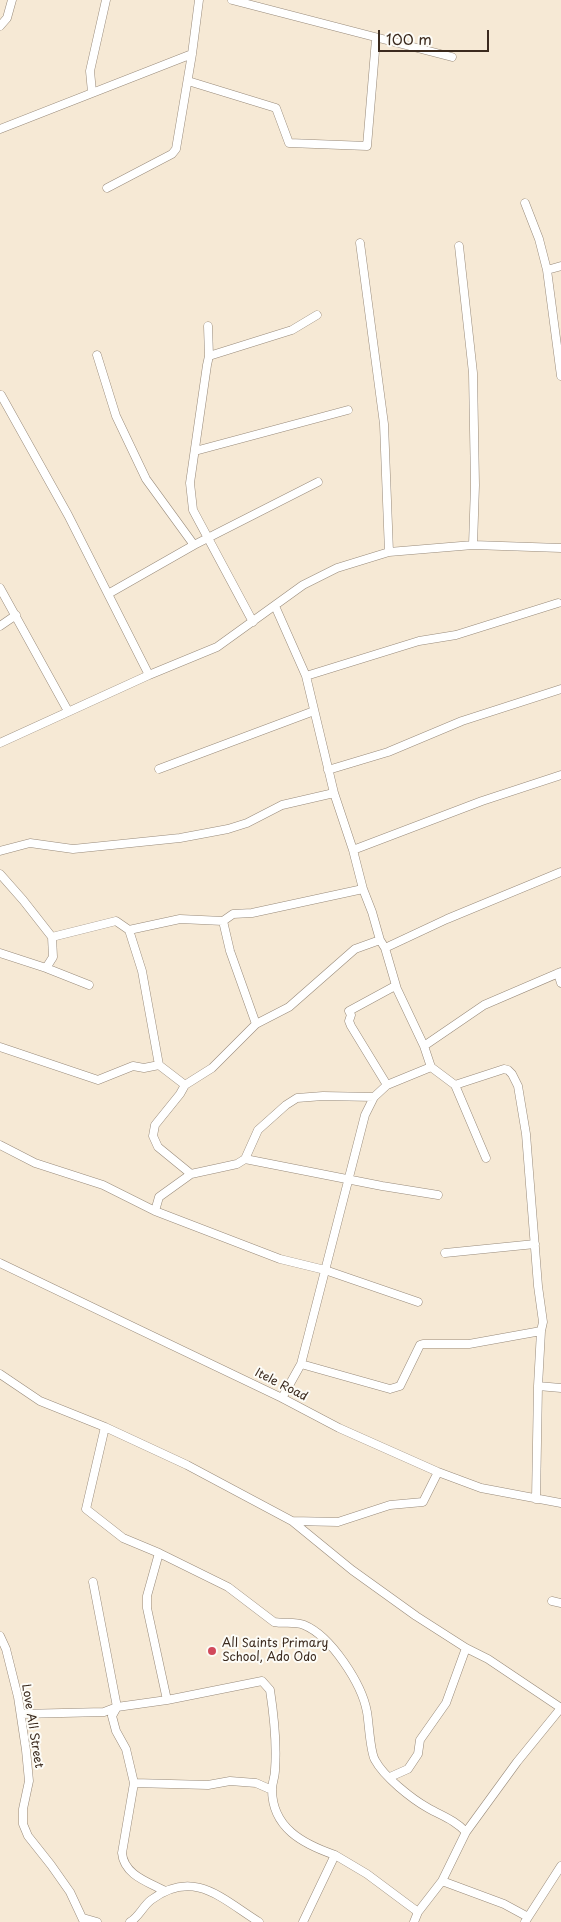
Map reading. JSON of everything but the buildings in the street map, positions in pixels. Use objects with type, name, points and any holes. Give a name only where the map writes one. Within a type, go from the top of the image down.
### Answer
[{"type":"street","points":[[0,26],[7,18],[12,0]]},
{"type":"street","points":[[92,92],[90,71],[106,0]]},
{"type":"street","points":[[107,188],[172,154],[176,149],[199,0]]},
{"type":"street","points":[[232,0],[452,57]]},
{"type":"street","points":[[188,81],[276,108],[289,143],[367,146],[376,38]]},
{"type":"street","points":[[1,127],[192,54]]},
{"type":"street","points":[[525,203],[539,240],[547,270],[561,376]]},
{"type":"street","points":[[364,273],[360,243],[384,424],[389,552]]},
{"type":"street","points":[[459,246],[473,373],[476,485],[473,544]]},
{"type":"street","points":[[547,270],[561,266]]},
{"type":"street","points":[[209,356],[292,330],[317,316]]},
{"type":"street","points":[[208,326],[209,356],[190,483],[193,510],[253,622]]},
{"type":"street","points":[[97,356],[116,416],[146,478],[194,545]]},
{"type":"street","points":[[1,395],[68,515],[149,675]]},
{"type":"street","points":[[195,451],[348,410]]},
{"type":"street","points":[[108,594],[194,545],[318,482]]},
{"type":"street","points":[[0,744],[68,711],[218,647],[303,585],[337,568],[389,552],[473,544],[561,548]]},
{"type":"street","points":[[0,588],[68,711]]},
{"type":"street","points":[[306,676],[419,642],[456,635],[558,603]]},
{"type":"street","points":[[275,606],[306,676],[334,794],[397,990],[424,1046],[431,1067],[455,1085],[486,1158]]},
{"type":"street","points":[[0,626],[16,615]]},
{"type":"street","points":[[328,770],[388,752],[462,721],[561,689]]},
{"type":"street","points":[[159,769],[314,711]]},
{"type":"street","points":[[353,850],[482,801],[561,775]]},
{"type":"street","points":[[0,851],[30,843],[73,849],[180,838],[228,829],[247,823],[282,805],[334,794]]},
{"type":"street","points":[[385,948],[447,919],[561,872]]},
{"type":"street","points":[[0,874],[52,937],[53,957],[46,968]]},
{"type":"street","points":[[129,930],[180,919],[223,921],[233,914],[252,912],[363,889]]},
{"type":"street","points":[[52,937],[116,920],[129,930],[142,971],[159,1065],[185,1085]]},
{"type":"street","points":[[223,921],[230,952],[256,1024]]},
{"type":"street","points":[[191,1174],[158,1147],[153,1136],[155,1125],[185,1085],[212,1068],[256,1024],[289,1007],[355,949],[380,940]]},
{"type":"street","points":[[0,953],[89,985]]},
{"type":"street","points":[[424,1046],[484,1005],[559,973],[561,983]]},
{"type":"street","points":[[387,1085],[351,1026],[349,1011],[395,986],[397,990]]},
{"type":"street","points":[[0,1047],[98,1080],[133,1066],[144,1068],[159,1065]]},
{"type":"street","points":[[282,1398],[301,1364],[350,1180],[365,1115],[374,1098],[387,1085],[431,1067]]},
{"type":"street","points":[[455,1085],[504,1069],[512,1074],[518,1086],[526,1134],[538,1286],[543,1322],[540,1331],[536,1499]]},
{"type":"street","points":[[155,1211],[160,1197],[191,1174],[237,1164],[245,1159],[258,1130],[297,1098],[323,1096],[374,1098]]},
{"type":"street","points":[[0,1144],[35,1163],[103,1185],[155,1211],[280,1259],[325,1270],[418,1302]]},
{"type":"street","points":[[245,1159],[438,1195]]},
{"type":"street","points":[[445,1253],[535,1244]]},
{"type":"street","name":"Itele Road","points":[[0,1263],[282,1398],[339,1428],[438,1472],[480,1488],[561,1504]]},
{"type":"street","points":[[301,1364],[390,1389],[400,1386],[420,1345],[470,1344],[540,1331]]},
{"type":"street","points":[[0,1374],[40,1401],[105,1427],[187,1465],[292,1521],[352,1570],[416,1616],[466,1648],[488,1659],[561,1708],[517,1762],[466,1832],[442,1881],[418,1912],[414,1922]]},
{"type":"street","points":[[538,1386],[561,1388]]},
{"type":"street","points":[[105,1427],[86,1509],[123,1538],[159,1553],[228,1587],[274,1622],[282,1624],[293,1622],[305,1625],[320,1636],[341,1656],[355,1681],[367,1709],[374,1760],[412,1798],[459,1824],[466,1832]]},
{"type":"street","points":[[292,1521],[338,1522],[390,1505],[423,1502],[438,1472]]},
{"type":"street","points":[[159,1553],[147,1596],[147,1608],[167,1700]]},
{"type":"street","points":[[93,1582],[117,1707],[112,1716],[116,1731],[126,1749],[134,1783],[122,1853],[123,1861],[136,1876],[165,1890]]},
{"type":"street","points":[[552,1601],[561,1603]]},
{"type":"street","name":"Love All Street","points":[[0,1636],[6,1649],[21,1714],[29,1781],[23,1809],[23,1824],[28,1836],[70,1892],[83,1920]]},
{"type":"street","points":[[390,1778],[408,1769],[418,1754],[420,1740],[446,1703],[466,1648]]},
{"type":"street","points":[[21,1714],[104,1712],[117,1707],[167,1700],[262,1681],[270,1690],[272,1702],[276,1764],[272,1790],[277,1817],[283,1825],[308,1846],[335,1856],[367,1874],[418,1912]]},
{"type":"street","points":[[134,1783],[208,1785],[230,1781],[256,1783],[272,1790]]},
{"type":"street","points":[[303,1922],[335,1856]]},
{"type":"street","points":[[442,1881],[504,1904],[527,1920],[561,1866]]},
{"type":"street","points":[[130,1922],[149,1901],[165,1890],[179,1886],[197,1886],[210,1891],[259,1922]]},
{"type":"street","points":[[83,1920],[96,1922]]},
{"type":"place","name":"All Saints Primary School, Ado Odo","points":[[212,1651]]}]
